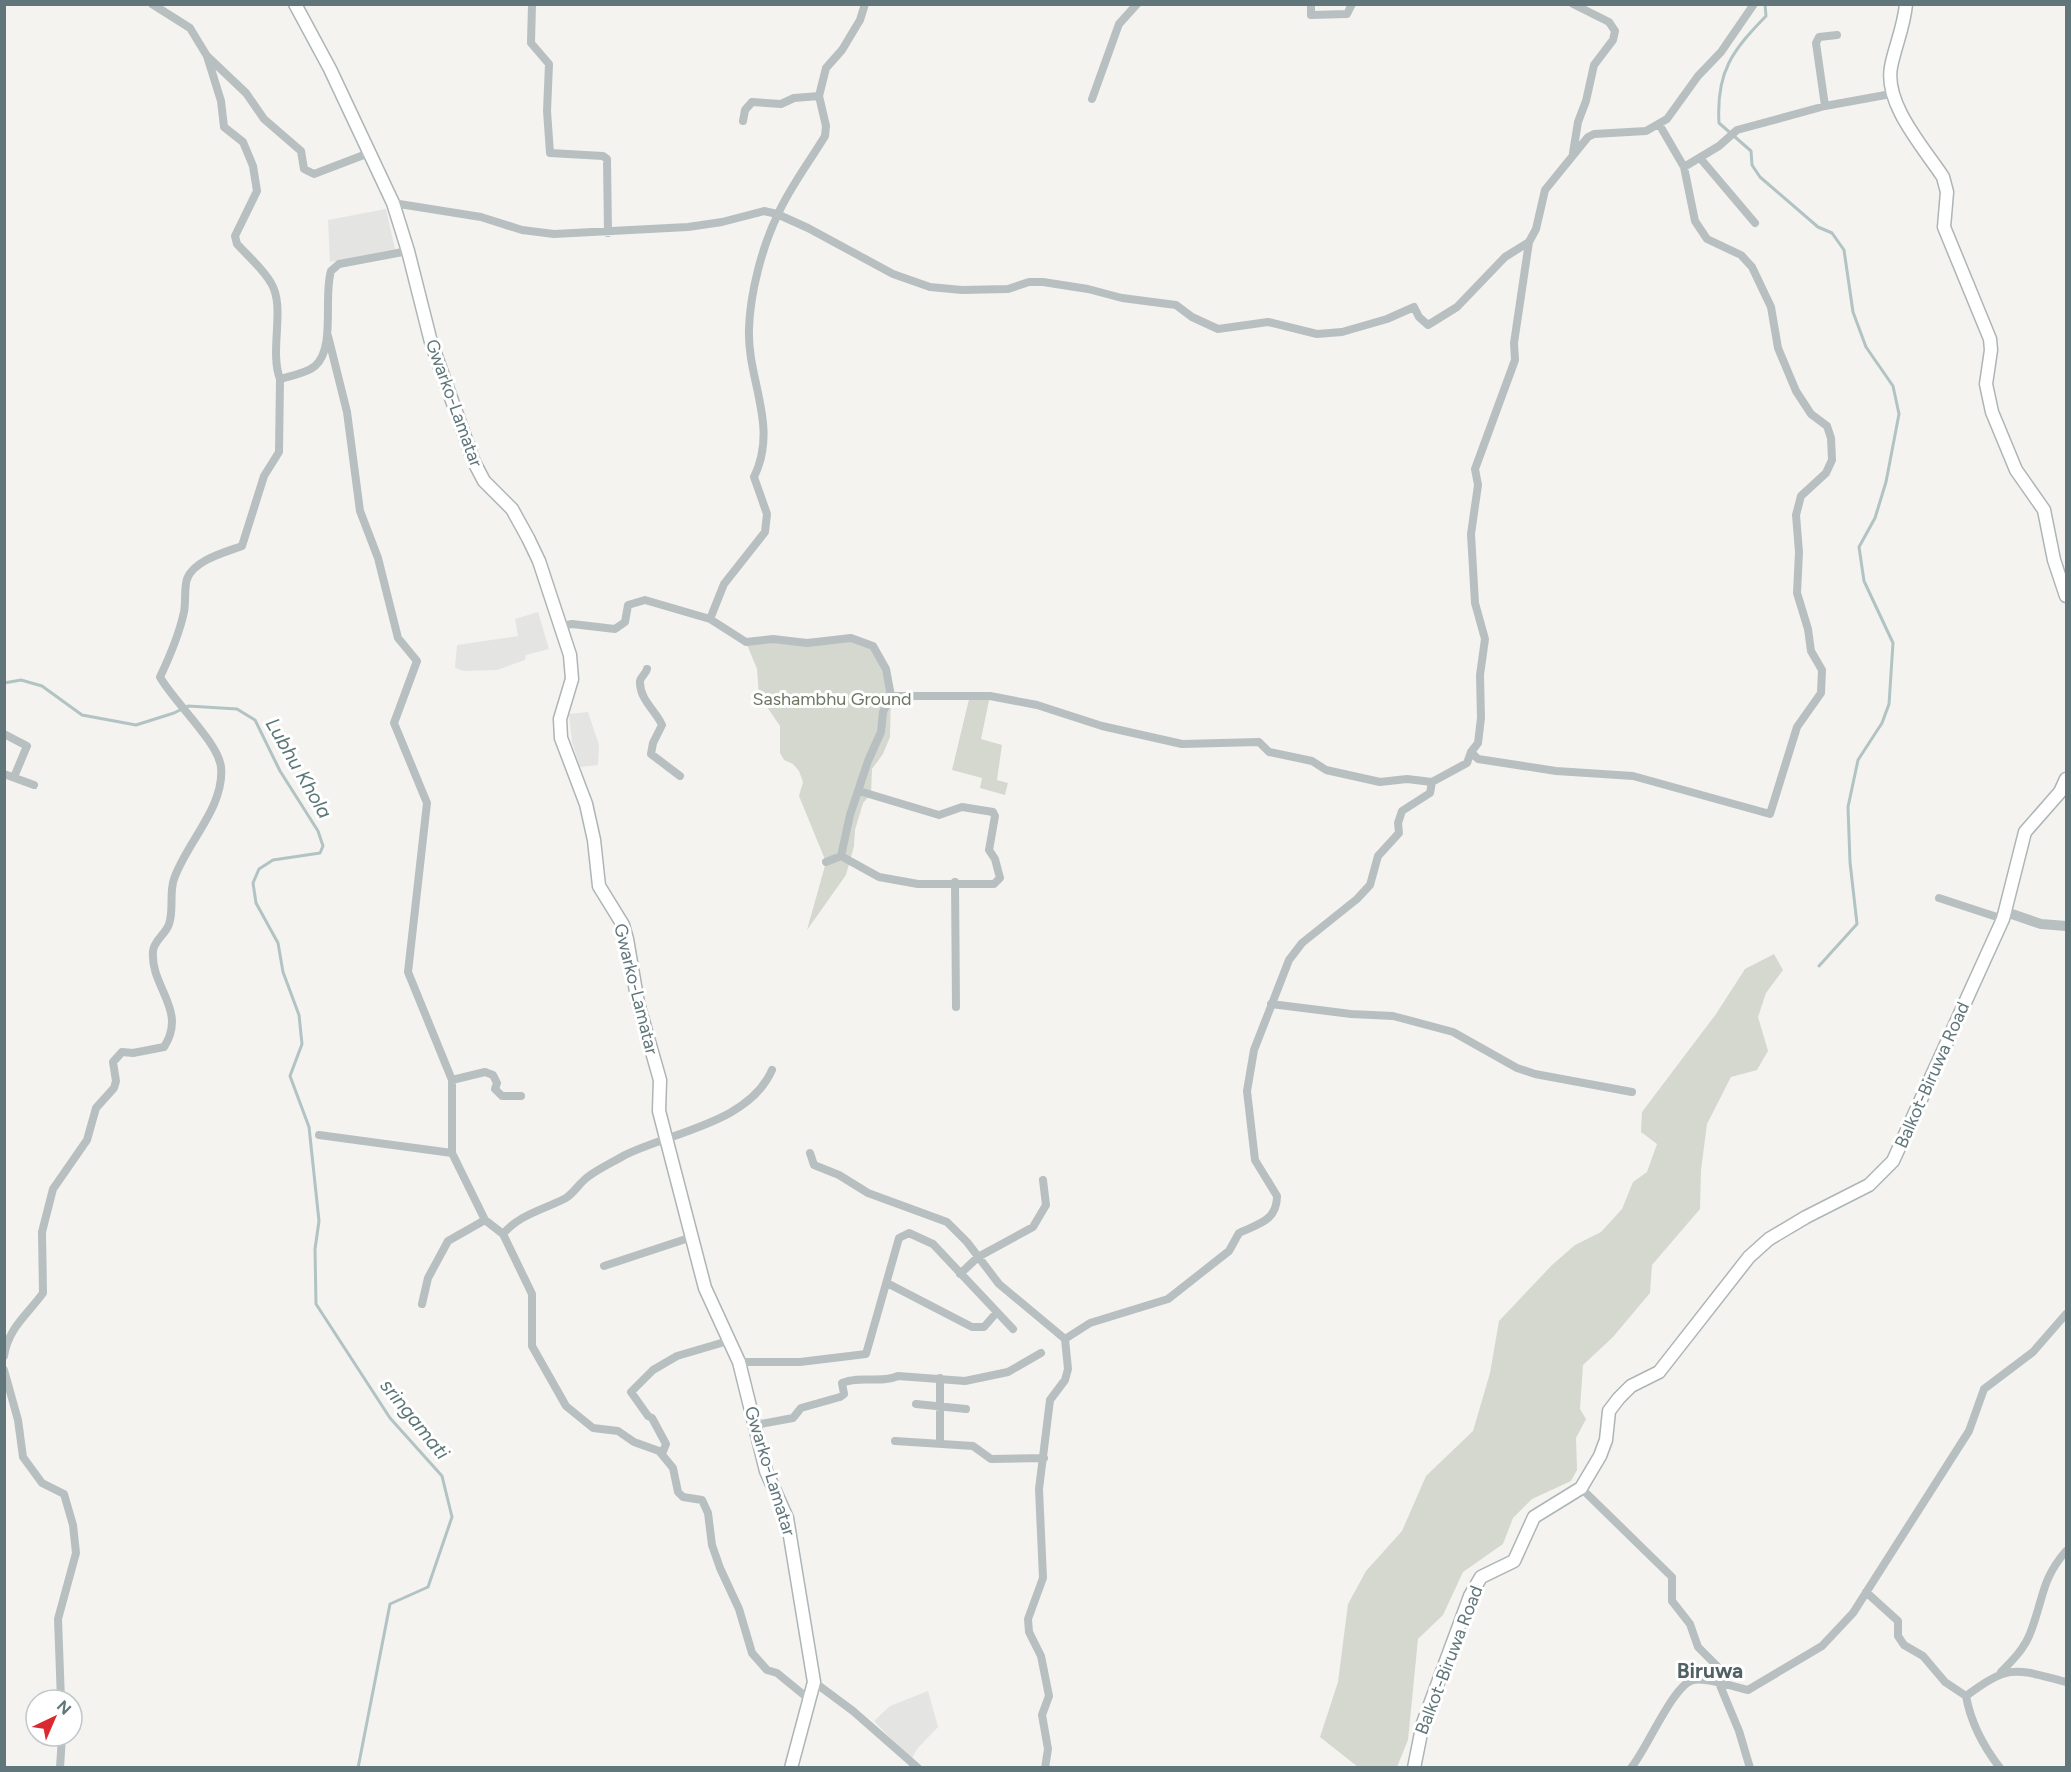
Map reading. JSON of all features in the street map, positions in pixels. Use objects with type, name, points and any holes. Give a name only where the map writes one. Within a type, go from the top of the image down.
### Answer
[{"type":"main road","name":"Gwarko-Lamatar","points":[[295,4],[330,69],[393,203],[408,251],[431,342],[474,462],[484,482],[512,509],[524,529],[539,561],[561,626],[572,669],[560,718],[561,738],[586,804],[594,840],[599,886],[623,925],[638,1003],[660,1080],[659,1111],[705,1288],[739,1362],[766,1471],[787,1518],[814,1682],[791,1767]]},
{"type":"main road","points":[[1906,4],[1904,27],[1890,68],[1891,94],[1943,177],[1947,192],[1944,227],[1989,339],[1991,350],[1986,384],[1990,404],[2016,470],[2044,510],[2054,560],[2067,596]]},
{"type":"main road","name":"Balkot-Biruwa Road","points":[[1413,1767],[1423,1723],[1470,1596],[1481,1578],[1514,1561],[1534,1517],[1581,1488],[1606,1440],[1609,1412],[1619,1398],[1631,1386],[1659,1372],[1749,1257],[1769,1239],[1869,1185],[1893,1161],[2004,916],[2025,832],[2060,792],[2067,779]]},
{"type":"street","points":[[152,4],[189,28],[207,56],[246,93],[264,119],[301,151],[304,169],[314,174],[369,153]]},
{"type":"street","points":[[532,4],[531,43],[549,64],[547,111],[550,153],[603,156],[607,159],[608,233]]},
{"type":"street","points":[[710,619],[724,584],[765,532],[767,514],[754,477],[761,462],[765,426],[749,332],[755,283],[777,214],[825,136],[826,126],[819,96],[826,68],[842,50],[860,20],[865,4]]},
{"type":"street","points":[[1092,99],[1119,24],[1137,4]]},
{"type":"street","points":[[1311,4],[1311,15],[1347,14],[1352,4]]},
{"type":"street","points":[[1573,4],[1609,22],[1615,31],[1613,40],[1594,65],[1586,101],[1578,122],[1573,153]]},
{"type":"street","points":[[891,696],[990,696],[1037,705],[1102,726],[1182,744],[1259,742],[1269,752],[1312,761],[1326,770],[1380,782],[1407,779],[1432,782],[1467,763],[1478,743],[1480,675],[1485,639],[1475,603],[1471,534],[1478,485],[1475,468],[1515,360],[1514,343],[1528,242],[1536,229],[1545,190],[1573,153],[1594,134],[1646,131],[1667,119],[1698,76],[1722,52],[1754,4]]},
{"type":"street","points":[[1825,106],[1816,43],[1819,37],[1837,35]]},
{"type":"street","points":[[4,1356],[11,1334],[25,1312],[43,1293],[45,1280],[42,1232],[53,1189],[87,1140],[96,1108],[114,1088],[116,1081],[113,1062],[122,1052],[133,1053],[164,1047],[174,1027],[171,1009],[154,965],[153,950],[169,924],[172,881],[183,856],[212,807],[221,782],[220,762],[205,736],[176,703],[159,677],[173,650],[179,630],[184,610],[187,578],[199,566],[215,556],[242,546],[264,476],[279,452],[280,379],[274,364],[277,320],[274,290],[272,283],[237,244],[235,236],[257,191],[253,166],[243,142],[224,127],[221,101],[207,56]]},
{"type":"street","points":[[1684,167],[1731,138],[1737,130],[1825,106],[1891,94]]},
{"type":"street","points":[[743,121],[745,110],[752,102],[781,104],[794,98],[819,96]]},
{"type":"street","points":[[1472,752],[1478,759],[1556,771],[1640,777],[1770,814],[1797,727],[1821,693],[1822,670],[1810,651],[1808,629],[1797,593],[1799,552],[1796,514],[1801,496],[1826,473],[1832,460],[1831,438],[1827,426],[1811,414],[1796,391],[1778,348],[1771,307],[1752,267],[1741,255],[1707,239],[1695,221],[1684,167],[1659,124]]},
{"type":"street","points":[[1700,158],[1755,223]]},
{"type":"street","points":[[393,203],[481,217],[522,230],[554,234],[608,233],[658,227],[688,227],[764,212],[777,214],[893,274],[930,287],[1008,289],[1029,282],[1043,282],[1088,289],[1122,298],[1176,305],[1192,318],[1218,329],[1268,322],[1317,334],[1342,332],[1387,319],[1414,307],[1419,317],[1428,325],[1457,307],[1505,257],[1528,242]]},
{"type":"street","points":[[408,251],[334,266],[328,281],[328,336],[347,412],[360,511],[378,558],[398,638],[417,661],[394,723],[427,803],[408,972],[452,1080],[452,1153],[484,1220],[503,1234],[532,1294],[532,1346],[566,1406],[593,1428],[618,1431],[662,1454],[673,1468],[678,1492],[683,1497],[702,1500],[708,1513],[712,1545],[739,1609],[752,1653],[767,1670],[777,1673],[810,1700]]},
{"type":"street","points":[[280,379],[314,368],[320,362],[328,336]]},
{"type":"street","points":[[561,626],[572,624],[615,629],[625,622],[628,605],[645,600],[710,619],[746,642],[773,639],[807,643],[851,638],[873,646],[886,669],[891,696],[883,712],[881,732],[868,761],[850,815],[841,856]]},
{"type":"street","points":[[647,669],[640,678],[640,683],[646,704],[662,725],[653,742],[651,754],[680,776]]},
{"type":"street","points":[[4,734],[27,746],[14,777]]},
{"type":"street","points":[[4,774],[34,784]]},
{"type":"street","points":[[1065,1339],[1090,1323],[1168,1299],[1229,1251],[1239,1233],[1261,1224],[1275,1213],[1278,1196],[1255,1160],[1247,1091],[1254,1050],[1289,960],[1302,943],[1330,918],[1357,899],[1370,885],[1378,856],[1399,833],[1398,823],[1402,811],[1430,793],[1432,782]]},
{"type":"street","points":[[841,856],[879,877],[918,884],[955,882],[994,884],[999,878],[995,859],[989,850],[995,816],[993,812],[962,807],[939,815],[859,791]]},
{"type":"street","points":[[826,862],[841,856]]},
{"type":"street","points":[[955,882],[956,1007]]},
{"type":"street","points":[[1939,898],[2004,916],[2041,924],[2067,926]]},
{"type":"street","points":[[1271,1004],[1351,1014],[1394,1016],[1453,1032],[1517,1068],[1535,1074],[1632,1092]]},
{"type":"street","points":[[503,1234],[513,1222],[568,1196],[587,1177],[627,1154],[668,1140],[730,1112],[762,1088],[772,1070]]},
{"type":"street","points":[[452,1080],[486,1072],[494,1075],[497,1083],[495,1089],[502,1096],[521,1096]]},
{"type":"street","points":[[319,1135],[452,1153]]},
{"type":"street","points":[[810,1153],[814,1165],[839,1175],[868,1193],[947,1222],[967,1242],[1005,1289],[1065,1339],[1068,1369],[1065,1380],[1050,1400],[1039,1489],[1043,1578],[1028,1620],[1029,1632],[1041,1656],[1049,1696],[1042,1715],[1048,1749],[1045,1767]]},
{"type":"street","points":[[960,1274],[978,1257],[1033,1227],[1046,1205],[1043,1180]]},
{"type":"street","points":[[422,1304],[428,1278],[448,1241],[484,1220]]},
{"type":"street","points":[[739,1362],[800,1362],[866,1354],[899,1238],[909,1233],[933,1244],[1013,1329]]},
{"type":"street","points":[[604,1266],[692,1237]]},
{"type":"street","points":[[887,1283],[972,1327],[984,1327],[997,1312]]},
{"type":"street","points":[[1631,1767],[1656,1731],[1672,1697],[1693,1680],[1748,1690],[1822,1646],[1853,1613],[1969,1431],[1984,1389],[2033,1352],[2067,1314]]},
{"type":"street","points":[[662,1454],[666,1444],[652,1418],[648,1416],[631,1392],[653,1370],[677,1356],[728,1341]]},
{"type":"street","points":[[755,1425],[793,1418],[801,1408],[840,1397],[844,1394],[842,1383],[860,1378],[890,1379],[898,1376],[965,1381],[1008,1372],[1041,1353]]},
{"type":"street","points":[[4,1370],[18,1420],[23,1457],[42,1483],[64,1494],[73,1525],[76,1553],[58,1620],[61,1688]]},
{"type":"street","points":[[940,1378],[942,1406],[940,1443]]},
{"type":"street","points":[[916,1404],[966,1410]]},
{"type":"street","points":[[895,1441],[974,1446],[991,1460],[1044,1458]]},
{"type":"street","points":[[1581,1488],[1672,1577],[1672,1601],[1690,1624],[1698,1647],[1720,1669],[1719,1683],[1739,1731],[1750,1767]]},
{"type":"street","points":[[1966,1696],[2001,1673],[2014,1659],[2031,1632],[2049,1572],[2067,1551]]},
{"type":"street","points":[[1866,1592],[1898,1621],[1898,1636],[1904,1645],[1923,1656],[1945,1682],[1966,1696],[1980,1738],[2000,1767]]},
{"type":"street","points":[[2001,1673],[2013,1669],[2067,1682]]},
{"type":"street","points":[[814,1682],[918,1767]]},
{"type":"street","points":[[60,1767],[61,1748]]},
{"type":"shaded area","points":[[386,209],[395,249],[330,262],[328,220]]},
{"type":"shaded area","points":[[538,612],[549,649],[526,655],[525,660],[497,670],[464,671],[455,668],[457,645],[518,636],[515,619]]},
{"type":"shaded area","points":[[588,712],[599,745],[598,765],[580,767],[572,742],[569,714]]},
{"type":"shaded area","points":[[928,1691],[938,1727],[917,1749],[911,1760],[874,1721],[890,1706]]},
{"type":"green space","name":"Sashambhu Ground","points":[[851,638],[873,646],[891,690],[890,737],[883,754],[872,769],[871,794],[863,803],[846,875],[807,930],[826,862],[799,796],[803,782],[799,771],[793,764],[784,760],[780,753],[780,726],[759,695],[757,669],[746,642],[807,643]]},
{"type":"green space","points":[[970,695],[990,696],[981,739],[1002,745],[997,780],[1008,783],[1005,795],[980,788],[982,778],[952,770]]},
{"type":"green space","points":[[1774,954],[1783,970],[1766,993],[1758,1017],[1768,1051],[1757,1070],[1731,1077],[1707,1124],[1701,1170],[1700,1209],[1652,1265],[1650,1293],[1613,1337],[1583,1365],[1580,1409],[1586,1419],[1576,1438],[1577,1470],[1571,1481],[1532,1499],[1513,1518],[1503,1544],[1463,1572],[1443,1615],[1418,1639],[1408,1740],[1397,1767],[1358,1767],[1320,1737],[1338,1682],[1348,1604],[1366,1571],[1402,1531],[1426,1476],[1473,1431],[1490,1373],[1499,1321],[1552,1265],[1575,1245],[1601,1232],[1622,1209],[1633,1182],[1647,1172],[1657,1144],[1641,1132],[1642,1112],[1716,1014],[1745,969]]},
{"type":"waterway","points":[[1765,4],[1766,16],[1735,52],[1724,76],[1720,90],[1719,123],[1751,151],[1752,165],[1760,177],[1818,227],[1832,233],[1844,250],[1853,312],[1866,347],[1893,386],[1899,414],[1886,482],[1875,518],[1859,547],[1864,581],[1893,643],[1889,704],[1882,723],[1858,760],[1848,807],[1850,862],[1857,924],[1819,966]]},
{"type":"waterway","name":"Lubhu Khola","points":[[4,683],[21,680],[42,686],[82,715],[136,725],[188,706],[237,709],[255,720],[280,771],[318,831],[323,846],[320,853],[273,860],[259,869],[253,883],[256,903],[278,943],[283,972],[299,1015],[302,1044],[290,1076],[309,1127],[319,1221],[315,1249],[316,1304],[390,1418],[442,1476],[452,1517],[428,1587],[390,1604],[358,1768]]},
{"type":"district","name":"Biruwa","points":[[1710,1670]]},
{"type":"water label","name":"sringamati","points":[[415,1419]]}]
